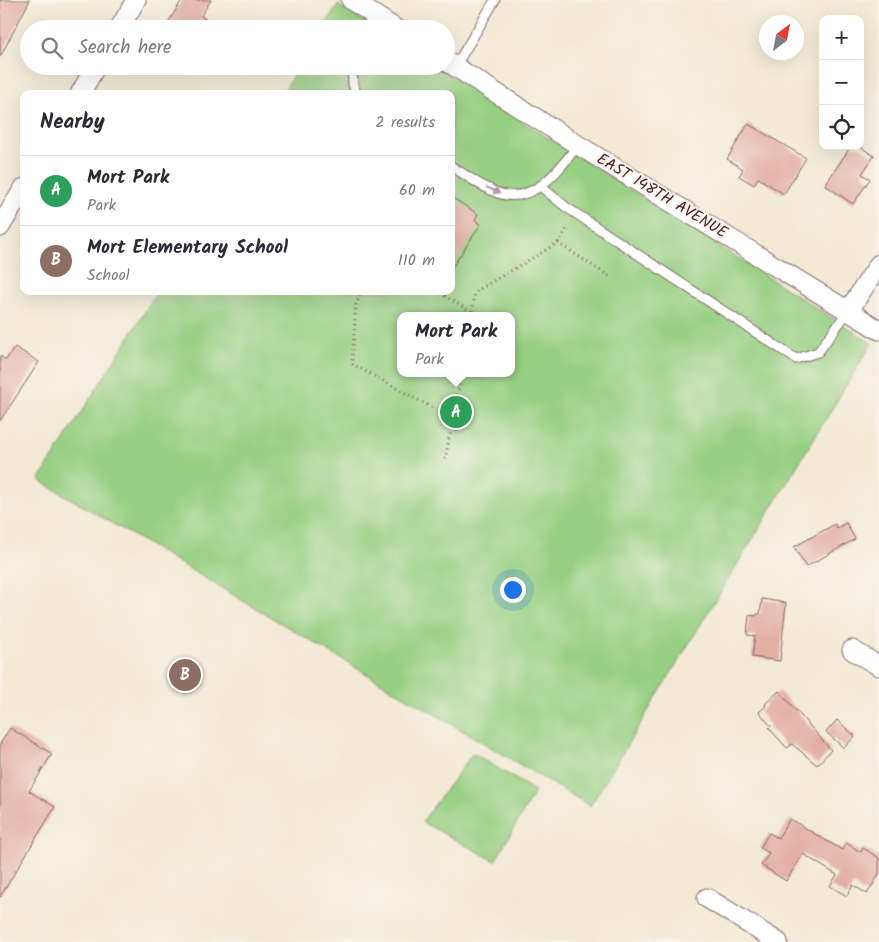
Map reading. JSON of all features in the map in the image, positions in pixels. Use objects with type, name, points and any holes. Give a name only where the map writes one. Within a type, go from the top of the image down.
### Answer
[{"type":"street","points":[[124,20],[136,0]]},
{"type":"street","points":[[351,0],[368,20]]},
{"type":"street","name":"EAST 148TH AVENUE","points":[[455,67],[578,145],[879,330]]},
{"type":"street","points":[[82,90],[91,75]]},
{"type":"street","points":[[0,227],[20,194]]},
{"type":"street","points":[[849,310],[879,264]]},
{"type":"street","points":[[852,650],[879,666]]},
{"type":"street","points":[[707,898],[778,942]]},
{"type":"lane","points":[[455,58],[495,0]]},
{"type":"lane","points":[[352,75],[355,90]]},
{"type":"lane","points":[[455,168],[492,191],[518,196],[531,192],[560,169],[578,145]]},
{"type":"lane","points":[[540,186],[566,207],[796,359],[818,352],[849,310]]},
{"type":"path","points":[[472,312],[475,294],[478,290],[558,243],[610,277]]},
{"type":"path","points":[[361,295],[356,304],[352,364],[433,408],[455,412]]},
{"type":"path","points":[[442,295],[469,312]]},
{"type":"path","points":[[445,459],[461,377]]},
{"type":"green space","points":[[338,5],[362,20],[329,20]]},
{"type":"green space","points":[[294,75],[449,75],[872,343],[590,806],[39,480],[155,295],[455,295],[455,90],[284,90]]},
{"type":"green space","points":[[473,753],[535,791],[495,861],[422,822]]},
{"type":"building","points":[[0,0],[30,0],[0,57]]},
{"type":"building","points":[[182,0],[211,0],[201,16],[207,20],[170,20]]},
{"type":"building","points":[[748,124],[806,158],[784,194],[758,178],[754,185],[739,176],[743,169],[727,159]]},
{"type":"building","points":[[864,149],[874,156],[862,174],[870,179],[853,204],[825,185],[848,150]]},
{"type":"building","points":[[455,200],[478,214],[475,220],[481,224],[455,263]]},
{"type":"building","points":[[15,347],[39,362],[0,421],[0,356],[6,360]]},
{"type":"building","points":[[846,523],[855,539],[806,567],[794,547],[835,524],[837,528]]},
{"type":"building","points":[[762,599],[786,603],[780,661],[752,657],[755,636],[747,635],[749,615],[757,616],[757,614],[760,614]]},
{"type":"building","points":[[779,691],[831,750],[817,765],[792,744],[787,748],[769,728],[771,726],[759,712]]},
{"type":"building","points":[[837,720],[855,736],[844,748],[826,732]]},
{"type":"building","points":[[10,728],[52,754],[29,791],[55,807],[0,897],[0,744]]},
{"type":"building","points":[[790,819],[842,850],[846,843],[861,852],[863,848],[879,858],[879,874],[867,894],[853,885],[847,896],[830,886],[837,875],[803,854],[786,881],[761,865],[769,853],[760,848],[769,833],[778,838]]},
{"type":"place","name":"Mort Park","points":[[456,412]]},
{"type":"place","name":"Mort Elementary School","points":[[185,675]]}]
